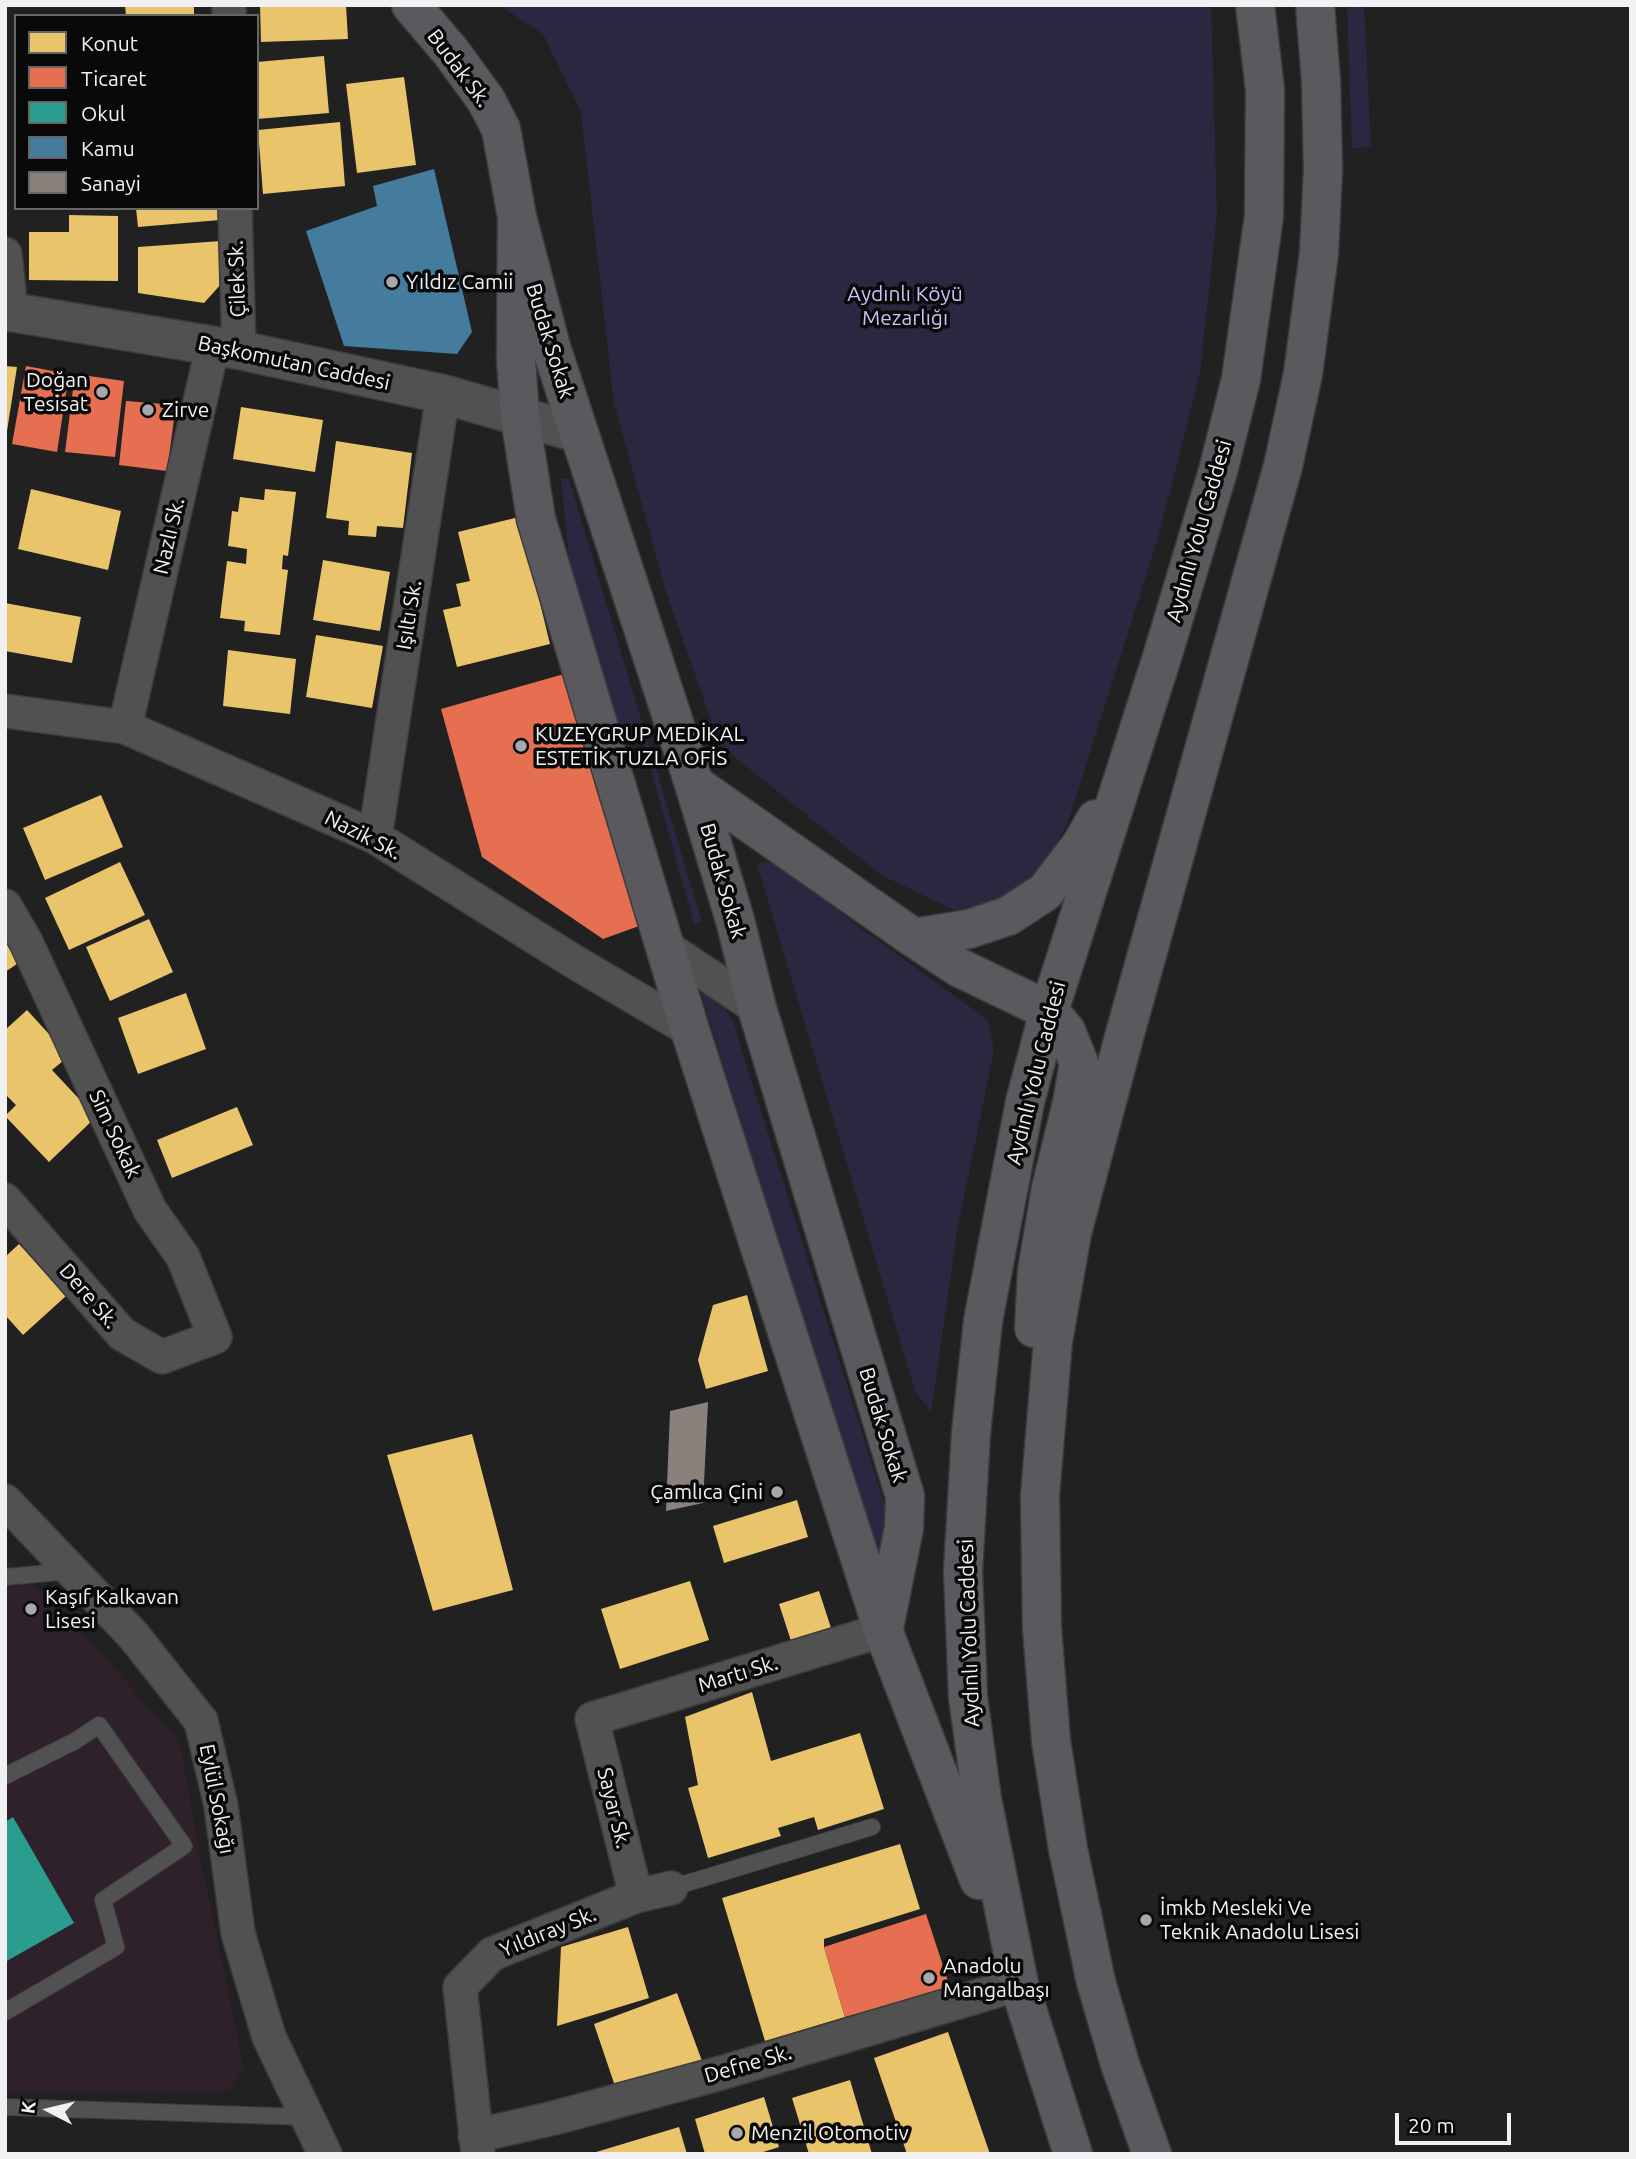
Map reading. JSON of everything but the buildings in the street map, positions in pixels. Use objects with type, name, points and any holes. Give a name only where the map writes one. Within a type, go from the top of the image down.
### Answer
[{"type":"main road","name":"Budak Sk.","points":[[411,5],[451,52],[491,109],[503,139],[517,217]]},
{"type":"main road","name":"Aydınlı Yolu Caddesi","points":[[1073,2154],[1019,1983],[980,1786],[968,1697],[963,1571],[971,1433],[983,1321],[1023,1115],[1049,1011],[1218,471],[1241,379],[1264,216],[1265,90],[1255,5]]},
{"type":"main road","points":[[1040,1495],[1053,1341],[1072,1233],[1283,466],[1303,374],[1319,253],[1323,170],[1321,81],[1315,5]]},
{"type":"main road","name":"Budak Sokak","points":[[517,217],[516,346],[520,417],[536,519],[690,1030],[883,1630],[1019,1983]]},
{"type":"main road","name":"Budak Sokak","points":[[517,217],[531,279],[578,433],[694,784],[735,920],[757,1008],[905,1496],[904,1528],[883,1630]]},
{"type":"main road","points":[[914,938],[970,929],[1008,916],[1045,892],[1082,845],[1132,748]]},
{"type":"main road","points":[[694,784],[958,967],[1049,1011],[1066,1031],[1079,1063],[1051,1188],[1037,1271],[1034,1396],[1040,1495],[1042,1628],[1051,1741],[1068,1849],[1096,1982],[1120,2064],[1152,2154]]},
{"type":"street","name":"Çilek Sk.","points":[[226,348],[235,210]]},
{"type":"street","points":[[5,254],[8,312]]},
{"type":"street","name":"Başkomutan Caddesi","points":[[8,312],[226,348],[443,394],[578,433]]},
{"type":"street","name":"Nazlı Sk.","points":[[125,727],[226,348]]},
{"type":"street","name":"Işıltı Sk.","points":[[375,837],[443,394]]},
{"type":"street","name":"Nazik Sk.","points":[[5,711],[125,727],[375,837],[573,961],[690,1030]]},
{"type":"street","name":"Sim Sokak","points":[[5,906],[26,942],[150,1210],[183,1257],[215,1337],[190,1345]]},
{"type":"street","points":[[666,947],[757,1008]]},
{"type":"street","name":"Dere Sk.","points":[[5,1200],[122,1334],[162,1357],[190,1345]]},
{"type":"street","name":"Eylül Sokağı","points":[[5,1501],[133,1635],[201,1721],[221,1806],[238,1933],[269,2037],[325,2154]]},
{"type":"street","name":"Martı Sk.","points":[[592,1719],[883,1630]]},
{"type":"street","name":"Sayar Sk.","points":[[592,1719],[636,1896]]},
{"type":"street","name":"Yıldıray Sk.","points":[[477,2145],[460,1987],[492,1955],[636,1896],[671,1888]]},
{"type":"street","name":"Defne Sk.","points":[[477,2145],[554,2118],[721,2073],[1019,1983]]},
{"type":"lane","points":[[5,1577],[72,1571]]},
{"type":"lane","points":[[5,1776],[75,1741],[99,1725],[184,1846],[103,1900],[116,1947],[5,2012]]},
{"type":"lane","points":[[671,1888],[872,1827]]},
{"type":"lane","points":[[5,2107],[307,2117]]},
{"type":"shaded area","points":[[5,1557],[109,1662],[180,1743],[200,1857],[244,2068],[229,2091],[5,2093]]},
{"type":"green space","name":"Aydınlı Köyü Mezarlığı","points":[[499,5],[1211,5],[1217,214],[1200,374],[1157,541],[1067,825],[1028,893],[965,915],[881,875],[720,745],[666,592],[614,403],[581,112],[543,34]]},
{"type":"green space","points":[[1347,5],[1364,5],[1371,147],[1352,148]]},
{"type":"green space","points":[[561,478],[569,479],[702,922],[694,924],[644,745],[617,725],[570,567]]},
{"type":"green space","points":[[776,860],[855,924],[988,1020],[994,1050],[957,1232],[931,1412],[915,1391],[757,864]]},
{"type":"green space","points":[[705,976],[733,1022],[893,1532],[877,1558],[697,980]]},
{"type":"place","name":"Yıldız Camii","points":[[392,282]]},
{"type":"place","name":"Doğan Tesisat","points":[[102,392]]},
{"type":"place","name":"Zirve","points":[[148,410]]},
{"type":"place","name":"KUZEYGRUP MEDİKAL ESTETİK TUZLA OFİS","points":[[521,746]]},
{"type":"place","name":"Çamlıca Çini","points":[[777,1492]]},
{"type":"place","name":"Kaşıf Kalkavan Lisesi","points":[[31,1609]]},
{"type":"place","name":"İmkb Mesleki Ve Teknik Anadolu Lisesi","points":[[1146,1920]]},
{"type":"place","name":"Anadolu Mangalbaşı","points":[[929,1978]]},
{"type":"place","name":"Menzil Otomotiv","points":[[737,2133]]}]
